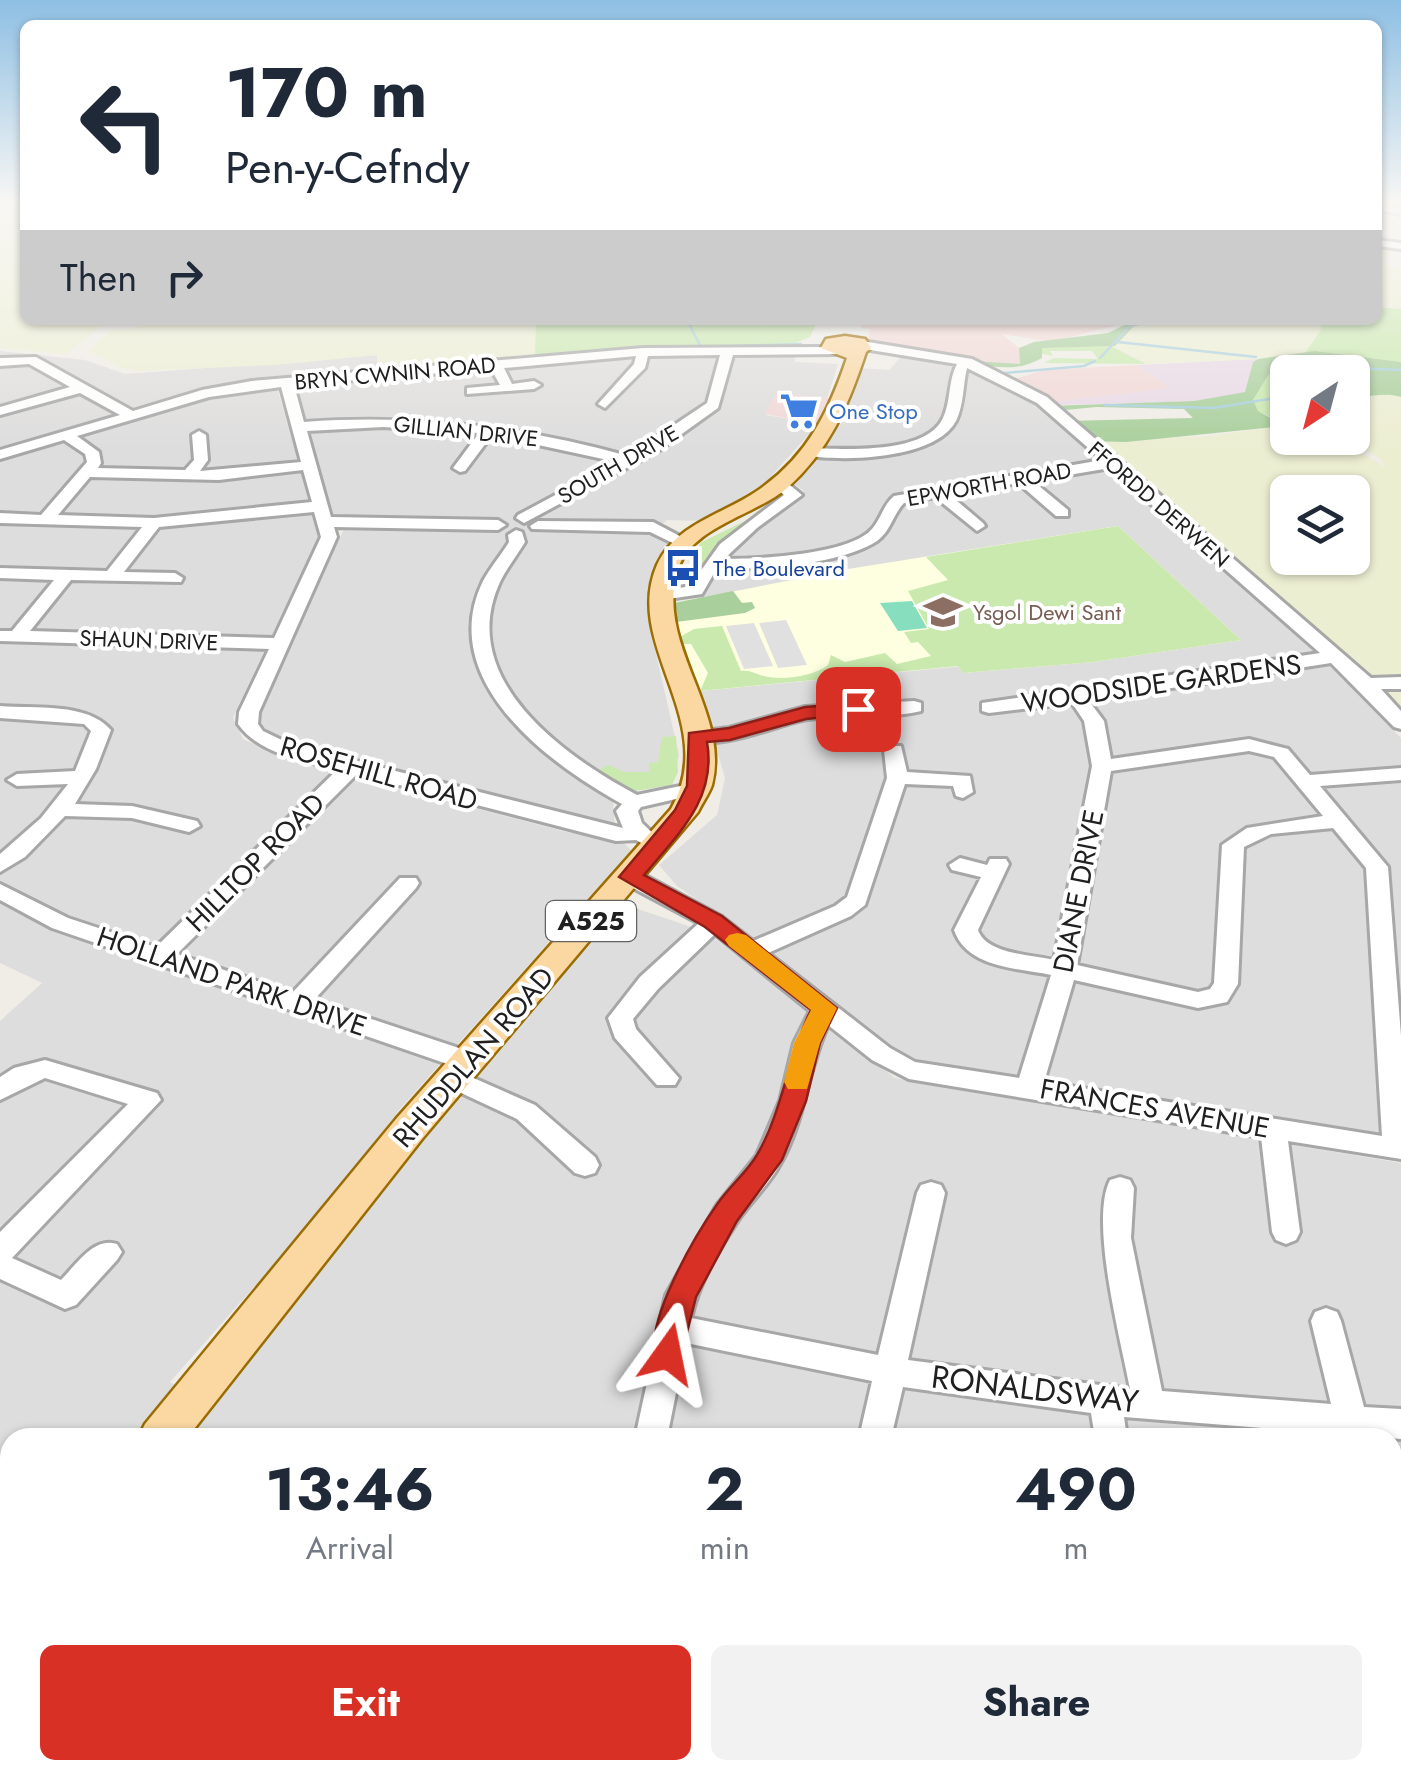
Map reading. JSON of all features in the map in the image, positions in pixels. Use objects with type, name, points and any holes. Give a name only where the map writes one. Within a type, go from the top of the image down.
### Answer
[{"type":"main road","points":[[695,789],[701,765],[696,737],[664,627],[661,597],[666,570],[684,542],[780,484],[808,452],[837,412],[846,351],[844,325]]},
{"type":"main road","points":[[846,325],[853,334],[846,351]]},
{"type":"main road","name":"RHUDDLAN ROAD","points":[[168,1428],[461,1069],[630,877],[648,840],[684,812],[695,789]]},
{"type":"street","name":"FFORDD DERWEN","points":[[846,351],[882,349],[968,362],[1042,400],[1366,684],[1401,724]]},
{"type":"street","name":"SOUTH DRIVE","points":[[519,526],[630,461],[713,404],[728,351]]},
{"type":"street","name":"BRYN CWNIN ROAD","points":[[0,455],[207,394],[286,382],[644,352],[846,351]]},
{"type":"street","points":[[605,404],[640,365],[644,352]]},
{"type":"street","points":[[0,362],[31,360],[132,416]]},
{"type":"street","points":[[808,452],[889,450],[934,435],[948,423],[960,367],[968,362]]},
{"type":"street","points":[[496,365],[508,388]]},
{"type":"street","name":"ROSEHILL ROAD","points":[[286,382],[329,537],[249,712],[248,724],[269,743],[616,835],[648,840]]},
{"type":"street","points":[[472,391],[534,386]]},
{"type":"street","points":[[0,411],[82,388]]},
{"type":"street","name":"GILLIAN DRIVE","points":[[300,427],[358,420],[488,430],[574,444],[630,461]]},
{"type":"street","points":[[460,468],[488,430]]},
{"type":"street","points":[[45,520],[94,463],[92,452],[65,435]]},
{"type":"street","points":[[190,475],[201,460],[193,440]]},
{"type":"street","name":"EPWORTH ROAD","points":[[712,562],[744,566],[856,546],[880,530],[890,505],[899,499],[1112,463]]},
{"type":"street","points":[[88,472],[219,476],[311,465]]},
{"type":"street","points":[[1022,478],[1062,512]]},
{"type":"street","points":[[661,597],[696,590],[712,562],[756,518],[794,495],[780,484]]},
{"type":"street","points":[[938,492],[978,526]]},
{"type":"street","points":[[0,518],[154,522],[325,514],[519,526],[653,528],[719,522]]},
{"type":"street","points":[[112,576],[154,522]]},
{"type":"street","points":[[519,526],[517,542],[491,578],[480,615],[479,632],[488,672],[544,744],[596,783],[634,802],[695,789]]},
{"type":"street","points":[[653,528],[684,542]]},
{"type":"street","points":[[0,573],[175,578]]},
{"type":"street","name":"SHAUN DRIVE","points":[[8,636],[66,575]]},
{"type":"street","name":"SHAUN DRIVE","points":[[8,636],[282,644]]},
{"type":"street","name":"WOODSIDE GARDENS","points":[[989,708],[1332,657]]},
{"type":"street","points":[[1366,684],[1401,682]]},
{"type":"street","name":"DIANE DRIVE","points":[[1030,1086],[1064,972],[1102,766],[1094,720],[1077,697]]},
{"type":"street","points":[[696,737],[730,734],[805,713],[923,707]]},
{"type":"street","points":[[0,712],[89,719],[102,730],[61,810],[0,865]]},
{"type":"street","points":[[1102,766],[1250,745],[1281,753],[1377,867],[1399,1149]]},
{"type":"street","points":[[750,951],[858,900],[897,778],[894,750]]},
{"type":"street","name":"HILLTOP ROAD","points":[[159,958],[352,767]]},
{"type":"street","points":[[1308,781],[1401,774]]},
{"type":"street","points":[[17,780],[80,777]]},
{"type":"street","points":[[897,778],[969,784]]},
{"type":"street","points":[[634,802],[628,811],[648,840]]},
{"type":"street","points":[[61,810],[132,812],[173,826]]},
{"type":"street","points":[[960,865],[996,868],[966,930],[970,942],[986,953],[1198,1000],[1218,996],[1226,984],[1233,845],[1241,837],[1260,832],[1340,821]]},
{"type":"street","points":[[630,877],[714,922],[824,1008],[807,1043],[793,1101],[768,1160],[727,1213],[681,1295],[654,1428]]},
{"type":"street","points":[[297,1004],[408,883]]},
{"type":"street","name":"HOLLAND PARK DRIVE","points":[[0,891],[60,924],[297,1004],[461,1069],[526,1112],[584,1164]]},
{"type":"street","points":[[666,1078],[624,1032],[620,1018],[649,983],[714,922]]},
{"type":"street","name":"FRANCES AVENUE","points":[[824,1008],[881,1054],[909,1070],[1030,1086],[1399,1149]]},
{"type":"street","points":[[0,1090],[23,1075],[46,1069],[148,1100],[0,1250]]},
{"type":"street","points":[[1274,1128],[1286,1232]]},
{"type":"street","points":[[1120,1188],[1117,1238],[1148,1402]]},
{"type":"street","points":[[878,1428],[931,1193]]},
{"type":"street","points":[[0,1266],[65,1296],[107,1252]]},
{"type":"street","points":[[1326,1321],[1351,1420]]},
{"type":"street","name":"RONALDSWAY","points":[[673,1326],[889,1371],[1105,1402],[1148,1402],[1401,1424]]},
{"type":"street","points":[[1105,1402],[1110,1428]]},
{"type":"shaded area","points":[[0,284],[20,284],[20,325],[103,325],[66,354],[0,348]]},
{"type":"shaded area","points":[[1382,284],[1401,284],[1401,309],[1382,307]]},
{"type":"shaded area","points":[[141,325],[536,325],[536,357],[377,371],[377,355],[276,365],[137,371],[119,367],[88,351],[113,329]]},
{"type":"shaded area","points":[[860,325],[1117,325],[1052,342],[1002,334],[1019,348],[1021,364],[973,361],[878,345],[868,341],[870,329]]},
{"type":"shaded area","points":[[1138,325],[1320,325],[1321,330],[1304,354],[1258,359],[1146,364],[1115,346]]},
{"type":"shaded area","points":[[0,351],[85,360],[125,374],[378,355],[377,371],[194,393],[0,450]]},
{"type":"shaded area","points":[[904,353],[953,362],[1016,390],[1043,407],[1333,669],[1401,738],[1401,1140],[909,1059],[677,886],[659,865],[717,815],[725,778],[700,691],[1240,640],[1118,526],[700,598],[709,572],[745,532],[804,491],[794,484],[843,421],[858,368],[889,370]]},
{"type":"shaded area","points":[[795,355],[795,362],[838,364],[827,398],[776,395],[766,415],[818,424],[765,483],[702,521],[667,520],[653,532],[669,543],[649,588],[649,623],[679,755],[672,785],[634,791],[613,803],[615,827],[282,741],[259,726],[256,719],[345,527],[332,515],[293,387],[620,356]]},
{"type":"shaded area","points":[[1258,359],[1253,362],[1245,392],[1194,401],[1056,405],[1047,400],[1170,388],[1137,365]]},
{"type":"shaded area","points":[[1137,365],[1171,388],[1057,402],[1011,380],[1045,370]]},
{"type":"shaded area","points":[[277,387],[319,536],[233,717],[243,739],[284,758],[562,831],[624,843],[631,850],[400,1109],[318,1214],[170,1382],[179,1388],[146,1428],[0,1428],[0,1021],[42,983],[0,963],[0,459],[195,400]]},
{"type":"shaded area","points":[[1385,392],[1401,397],[1401,716],[1093,441],[1210,436],[1270,427],[1270,455],[1364,455],[1385,467],[1370,453],[1370,398]]},
{"type":"shaded area","points":[[776,394],[832,398],[818,424],[765,414]]},
{"type":"shaded area","name":"Ysgol Dewi Sant","points":[[1118,526],[1241,640],[1093,662],[963,673],[958,666],[700,691],[676,622],[674,603],[848,569]]},
{"type":"shaded area","points":[[786,620],[807,665],[778,668],[759,623]]},
{"type":"shaded area","points":[[754,623],[773,666],[744,669],[726,626]]},
{"type":"shaded area","points":[[623,904],[706,932],[895,1078],[1401,1163],[1401,1428],[186,1428],[497,1044]]},
{"type":"green space","points":[[1382,307],[1401,309],[1401,362],[1370,355],[1315,351],[1304,354],[1320,325],[1382,325]]},
{"type":"green space","points":[[536,325],[816,325],[810,337],[788,346],[805,347],[697,347],[389,370],[535,357]]},
{"type":"green space","points":[[1125,325],[1138,325],[1115,346],[1042,348],[1042,358],[1019,366],[994,367],[945,355],[1020,364],[1019,348],[1034,342],[1108,333]]},
{"type":"green space","points":[[1111,346],[1146,364],[1044,363],[1054,358],[1098,359],[1092,351],[1050,351],[1053,356],[1039,353],[1042,348]]},
{"type":"green space","points":[[1315,351],[1346,355],[1286,355]]},
{"type":"green space","points":[[1270,357],[1270,374],[1253,400],[1258,411],[1270,418],[1270,428],[1126,442],[1087,441],[1065,421],[1193,418],[1184,409],[1096,407],[1055,411],[1049,406],[1194,401],[1245,392],[1253,362]]},
{"type":"green space","points":[[1370,358],[1401,362],[1401,397],[1370,396]]},
{"type":"green space","points":[[1270,374],[1270,417],[1258,411],[1253,400]]},
{"type":"green space","points":[[757,515],[717,550],[692,589],[682,592],[700,543]]},
{"type":"green space","name":"Ysgol Dewi Sant","points":[[1118,526],[1241,640],[1093,662],[963,673],[958,666],[700,691],[708,673],[691,644],[683,644],[680,637],[694,629],[722,626],[741,671],[771,677],[815,672],[828,665],[831,655],[845,662],[885,653],[897,664],[931,656],[918,642],[911,643],[904,632],[929,629],[908,591],[948,580],[926,557]]},
{"type":"green space","points":[[733,591],[742,603],[752,602],[755,608],[745,613],[676,622],[674,603]]},
{"type":"green space","points":[[912,601],[927,628],[898,631],[880,603]]},
{"type":"green space","points":[[676,736],[678,772],[672,785],[634,791],[595,772],[608,765],[624,772],[649,772],[649,763],[658,762],[662,737]]},
{"type":"waterway","points":[[690,325],[701,347],[801,344]]},
{"type":"waterway","points":[[1100,358],[1134,325]]},
{"type":"waterway","points":[[1118,342],[1256,357]]},
{"type":"waterway","points":[[925,351],[947,355]]},
{"type":"waterway","points":[[1005,373],[1084,366],[1095,361]]},
{"type":"waterway","points":[[986,366],[1001,372]]},
{"type":"waterway","points":[[1370,369],[1401,370]]},
{"type":"waterway","points":[[1105,405],[1214,408],[1270,399]]},
{"type":"slow traffic","points":[[737,940],[824,1008],[807,1043],[798,1082]]},
{"type":"place","name":"One Stop","points":[[799,411]]},
{"type":"place","name":"The Boulevard","points":[[683,568]]},
{"type":"place","name":"Ysgol Dewi Sant","points":[[943,612]]},
{"type":"route","points":[[668,1354],[681,1295],[727,1213],[768,1160],[793,1101],[807,1043],[824,1008],[714,922],[630,877],[684,812],[698,786],[701,765],[696,737],[730,734],[805,713],[858,709]]}]
